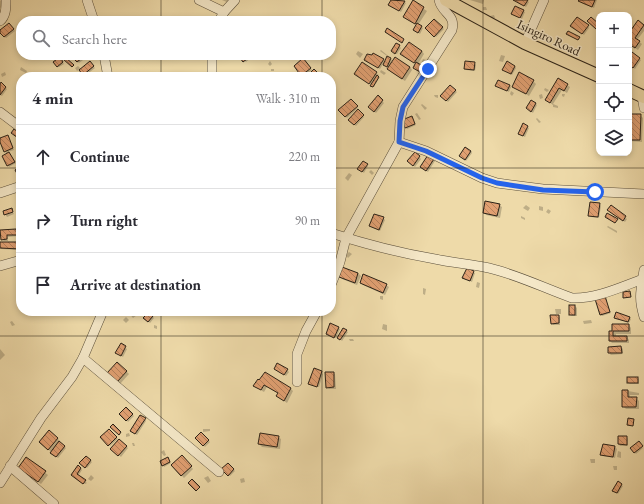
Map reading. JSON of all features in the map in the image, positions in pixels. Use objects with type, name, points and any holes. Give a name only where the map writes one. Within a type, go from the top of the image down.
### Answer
[{"type":"main road","name":"Isingiro Road","points":[[446,0],[526,43],[596,75]]},
{"type":"main road","points":[[632,91],[643,96]]},
{"type":"street","points":[[0,22],[4,18],[6,0]]},
{"type":"street","points":[[87,0],[92,16]]},
{"type":"street","points":[[200,0],[224,12]]},
{"type":"street","points":[[222,16],[235,0]]},
{"type":"street","points":[[336,273],[346,238],[399,142],[400,121],[403,107],[452,30],[453,21],[451,16],[442,8],[439,0]]},
{"type":"street","points":[[526,43],[544,0]]},
{"type":"street","points":[[105,60],[107,72]]},
{"type":"street","points":[[212,60],[212,72]]},
{"type":"street","points":[[643,96],[644,108]]},
{"type":"street","points":[[0,112],[16,124]]},
{"type":"street","points":[[399,142],[426,151],[482,178],[497,183],[543,190],[644,194]]},
{"type":"street","points":[[0,193],[16,188]]},
{"type":"street","points":[[336,235],[436,259],[489,268],[518,276],[572,298],[590,296],[643,275]]},
{"type":"street","points":[[0,266],[16,261]]},
{"type":"street","points":[[643,275],[640,301],[644,317]]},
{"type":"street","points":[[0,483],[41,418],[72,377],[83,358],[101,316]]},
{"type":"street","points":[[297,382],[297,354],[314,316]]},
{"type":"street","points":[[83,358],[219,472]]},
{"type":"street","points":[[10,466],[54,504]]},
{"type":"building","points":[[391,0],[405,1],[399,11],[388,5]]},
{"type":"building","points":[[413,0],[424,7],[415,24],[403,17]]},
{"type":"building","points":[[513,0],[528,0],[524,6]]},
{"type":"building","points":[[595,0],[592,7],[578,1]]},
{"type":"building","points":[[515,6],[524,10],[520,18],[511,14]]},
{"type":"building","points":[[577,17],[589,25],[582,34],[570,26]]},
{"type":"building","points":[[591,17],[596,21],[596,29],[587,21]]},
{"type":"building","points":[[434,19],[443,27],[434,37],[425,28]]},
{"type":"building","points":[[638,20],[644,25],[635,38],[640,41],[635,48],[632,46],[632,29]]},
{"type":"building","points":[[9,23],[14,29],[4,37],[0,33],[0,30]]},
{"type":"building","points":[[417,23],[422,26],[418,33],[413,30]]},
{"type":"building","points":[[387,28],[404,39],[402,43],[385,32]]},
{"type":"building","points":[[568,31],[580,37],[578,40],[566,34]]},
{"type":"building","points":[[409,42],[422,51],[414,63],[400,54]]},
{"type":"building","points":[[396,43],[400,45],[395,54],[391,51]]},
{"type":"building","points":[[632,52],[640,58],[633,68],[632,67]]},
{"type":"building","points":[[373,53],[384,59],[378,68],[364,60],[367,54],[372,55]]},
{"type":"building","points":[[387,56],[391,58],[387,67],[383,65]]},
{"type":"building","points":[[395,57],[410,67],[402,79],[387,69]]},
{"type":"building","points":[[56,60],[62,60],[63,62],[57,67],[53,62]]},
{"type":"building","points":[[64,60],[68,60],[74,65],[72,67]]},
{"type":"building","points":[[301,60],[305,60],[311,68],[306,72],[298,72],[294,66]]},
{"type":"building","points":[[90,61],[94,66],[87,72],[81,72],[79,70]]},
{"type":"building","points":[[465,61],[475,62],[474,70],[464,69]]},
{"type":"building","points":[[507,61],[515,66],[511,74],[502,70]]},
{"type":"building","points":[[362,62],[377,72],[369,84],[354,74]]},
{"type":"building","points":[[416,62],[423,66],[420,72],[413,68]]},
{"type":"building","points":[[519,72],[534,80],[526,94],[512,87]]},
{"type":"building","points":[[377,75],[379,77],[373,87],[370,86]]},
{"type":"building","points":[[558,78],[568,84],[564,91],[559,88],[550,103],[545,100]]},
{"type":"building","points":[[498,80],[510,85],[507,91],[495,86]]},
{"type":"building","points":[[1,82],[6,87],[0,95],[0,84]]},
{"type":"building","points":[[450,85],[456,90],[446,101],[440,96]]},
{"type":"building","points":[[378,95],[383,100],[374,112],[368,107]]},
{"type":"building","points":[[351,99],[358,106],[345,117],[338,110]]},
{"type":"building","points":[[531,100],[536,103],[531,112],[526,108]]},
{"type":"building","points":[[358,109],[364,115],[354,125],[348,120]]},
{"type":"building","points":[[632,114],[641,114],[640,140],[632,140]]},
{"type":"building","points":[[412,116],[415,124],[405,128],[402,120]]},
{"type":"building","points":[[523,123],[528,126],[523,136],[518,134]]},
{"type":"building","points":[[14,129],[16,130],[16,136],[11,133]]},
{"type":"building","points":[[8,135],[13,148],[4,152],[0,138]]},
{"type":"building","points":[[465,147],[471,151],[465,160],[459,156]]},
{"type":"building","points":[[9,152],[15,162],[7,166],[2,156]]},
{"type":"building","points":[[415,152],[420,156],[413,166],[407,161]]},
{"type":"building","points":[[428,155],[434,159],[426,171],[420,167]]},
{"type":"building","points":[[363,161],[368,164],[362,172],[357,169]]},
{"type":"building","points":[[485,201],[500,204],[497,216],[483,213]]},
{"type":"building","points":[[590,202],[600,203],[598,217],[588,216]]},
{"type":"building","points":[[611,205],[626,216],[623,221],[607,210]]},
{"type":"building","points":[[12,208],[13,212],[4,215],[3,211]]},
{"type":"building","points":[[607,213],[618,219],[615,223],[605,217]]},
{"type":"building","points":[[374,214],[384,217],[379,230],[369,226]]},
{"type":"building","points":[[16,229],[16,235],[7,235],[7,239],[1,240],[0,230]]},
{"type":"building","points":[[0,242],[16,242],[16,249],[0,248]]},
{"type":"building","points":[[342,267],[358,273],[355,283],[339,277]]},
{"type":"building","points":[[467,268],[474,271],[470,281],[462,278]]},
{"type":"building","points":[[363,274],[387,284],[383,293],[360,283]]},
{"type":"building","points":[[630,291],[631,297],[623,298],[623,292]]},
{"type":"building","points":[[605,296],[610,312],[600,315],[595,299]]},
{"type":"building","points":[[569,305],[575,305],[575,315],[569,315]]},
{"type":"building","points":[[616,312],[630,317],[628,322],[614,318]]},
{"type":"building","points":[[550,315],[559,315],[559,323],[551,324]]},
{"type":"building","points":[[145,316],[153,316],[148,322],[143,318]]},
{"type":"building","points":[[330,323],[339,327],[334,338],[326,334]]},
{"type":"building","points":[[612,324],[629,324],[629,331],[613,331],[613,336],[627,336],[627,341],[609,341],[609,331],[612,331]]},
{"type":"building","points":[[343,328],[347,330],[340,340],[337,338]]},
{"type":"building","points":[[121,343],[126,346],[121,356],[115,353]]},
{"type":"building","points":[[621,346],[622,353],[608,353],[608,347]]},
{"type":"building","points":[[117,362],[127,371],[117,382],[107,373]]},
{"type":"building","points":[[277,363],[288,369],[284,375],[274,369]]},
{"type":"building","points":[[314,368],[322,371],[317,387],[308,384]]},
{"type":"building","points":[[265,372],[291,388],[284,401],[276,396],[278,393],[264,385],[261,390],[253,386]]},
{"type":"building","points":[[325,372],[334,372],[334,387],[326,388]]},
{"type":"building","points":[[627,377],[638,377],[638,383],[627,383]]},
{"type":"building","points":[[622,390],[628,390],[628,397],[637,397],[636,407],[622,407]]},
{"type":"building","points":[[126,407],[133,414],[126,421],[119,414]]},
{"type":"building","points":[[140,415],[146,418],[135,434],[130,431]]},
{"type":"building","points":[[628,418],[634,419],[633,426],[627,425]]},
{"type":"building","points":[[113,424],[121,432],[119,435],[110,427]]},
{"type":"building","points":[[109,429],[117,437],[108,446],[100,437]]},
{"type":"building","points":[[49,430],[58,438],[48,450],[39,442]]},
{"type":"building","points":[[201,432],[209,440],[203,446],[195,438]]},
{"type":"building","points":[[260,433],[279,436],[277,447],[258,444]]},
{"type":"building","points":[[618,436],[627,436],[627,445],[618,444]]},
{"type":"building","points":[[119,439],[127,446],[118,456],[110,449]]},
{"type":"building","points":[[59,441],[65,446],[56,457],[50,453]]},
{"type":"building","points":[[639,441],[643,446],[634,453],[630,448]]},
{"type":"building","points":[[603,444],[615,446],[613,457],[600,455]]},
{"type":"building","points":[[182,455],[192,466],[181,476],[171,465]]},
{"type":"building","points":[[86,456],[91,460],[85,468],[79,463]]},
{"type":"building","points":[[26,457],[46,471],[38,482],[18,468]]},
{"type":"building","points":[[168,457],[170,462],[162,466],[160,461]]},
{"type":"building","points":[[228,463],[234,469],[228,476],[221,469]]},
{"type":"building","points":[[78,465],[81,468],[77,474],[86,480],[83,484],[71,475]]},
{"type":"building","points":[[192,479],[200,487],[196,491],[188,483]]},
{"type":"building","points":[[618,481],[622,484],[617,493],[612,491]]},
{"type":"route","points":[[428,69],[403,107],[400,121],[399,142],[426,151],[482,178],[497,183],[543,190],[595,192]]}]
